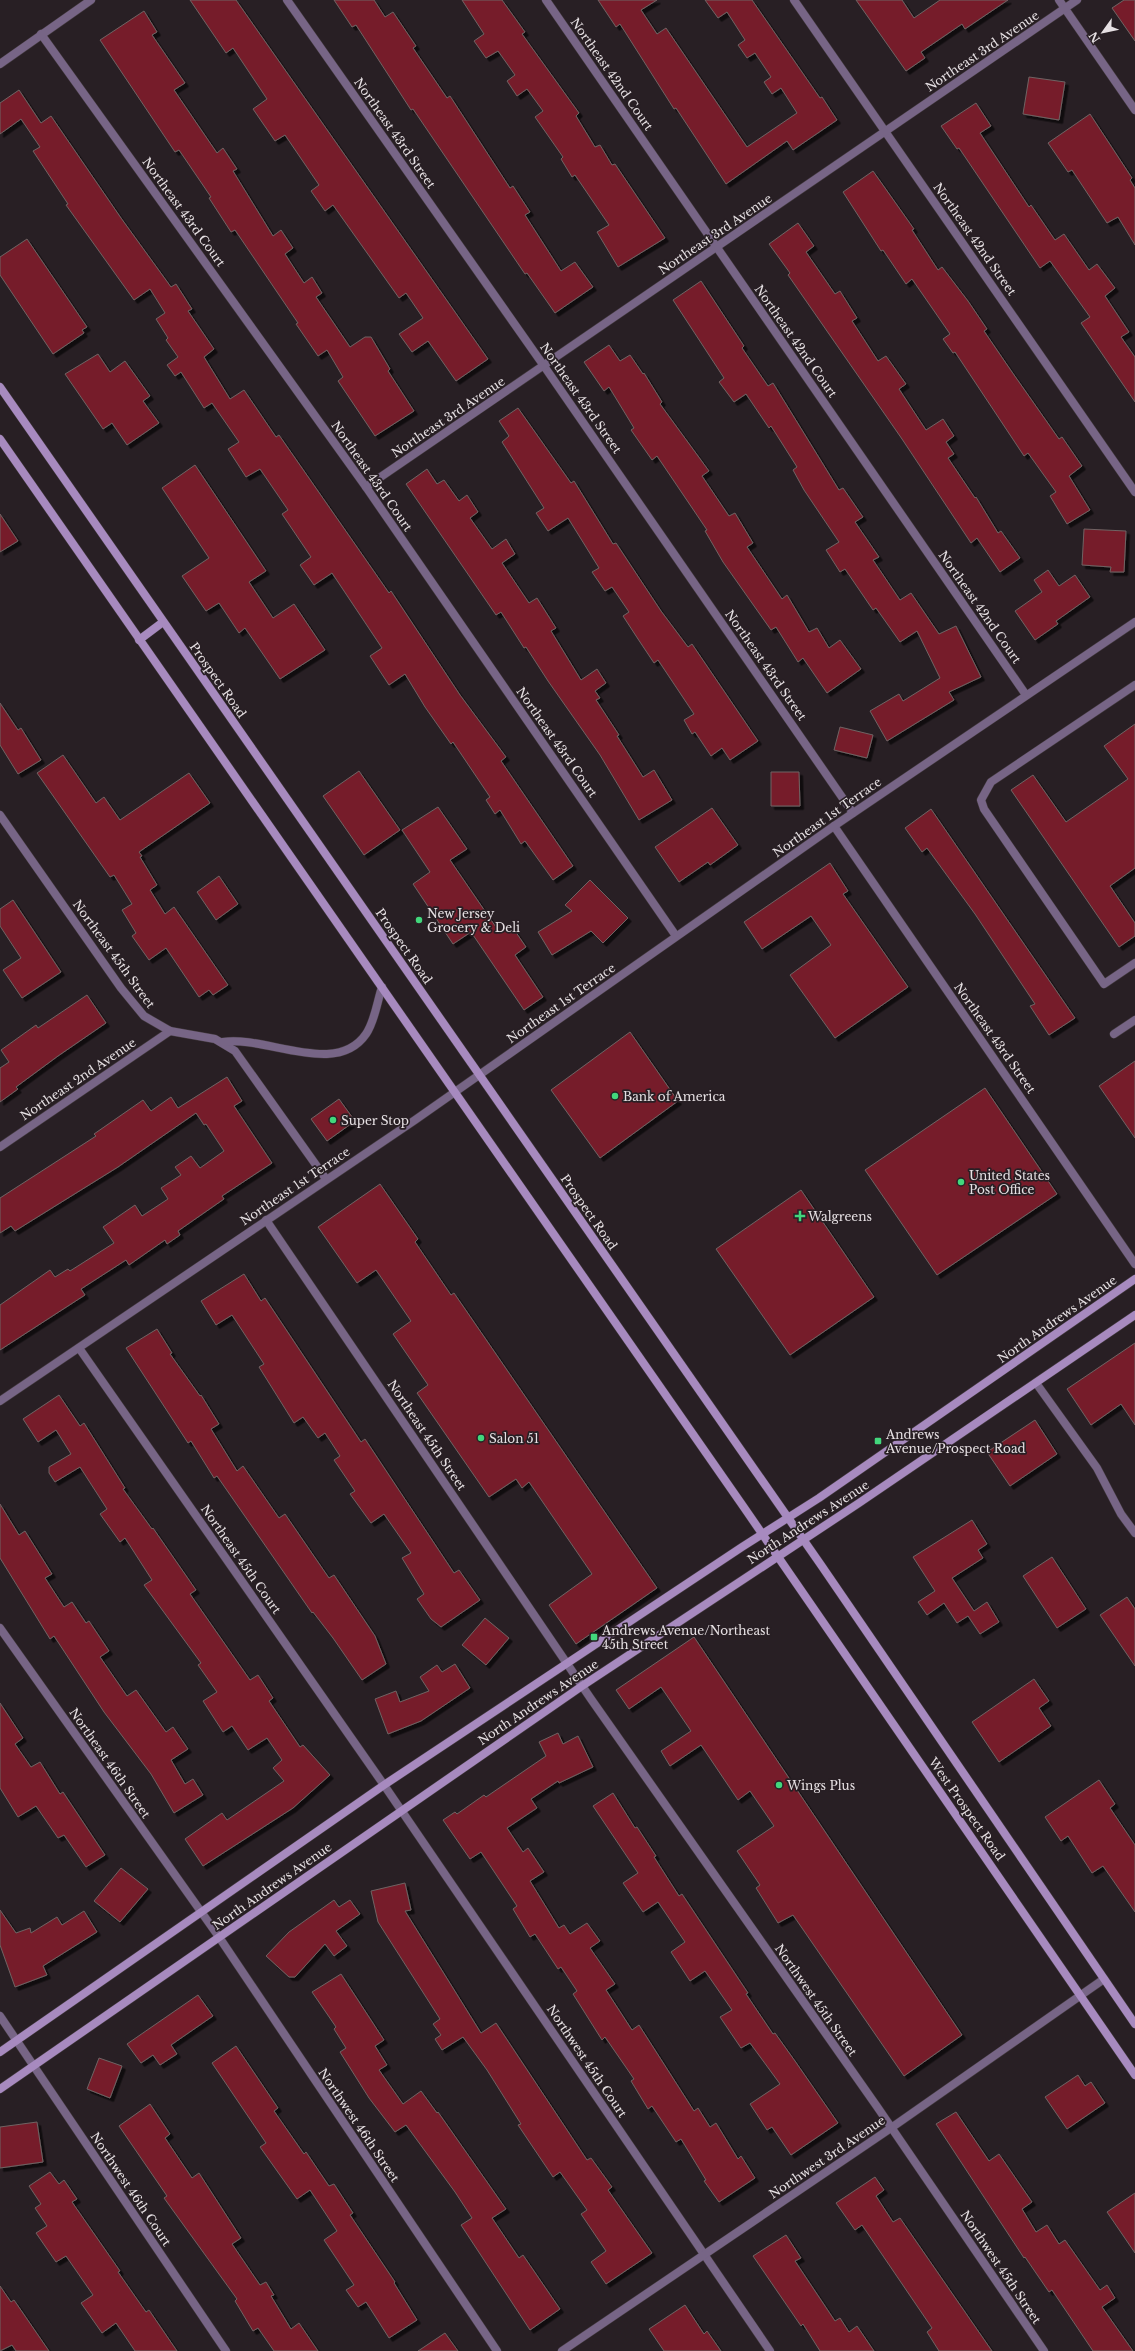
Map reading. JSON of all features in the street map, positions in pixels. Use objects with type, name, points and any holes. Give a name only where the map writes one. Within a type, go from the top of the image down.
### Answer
[{"type":"main road","name":"Prospect Road","points":[[0,387],[788,1518]]},
{"type":"main road","points":[[0,439],[778,1556]]},
{"type":"main road","points":[[139,640],[163,622]]},
{"type":"main road","name":"North Andrews Avenue","points":[[0,2052],[384,1785],[788,1518],[1135,1279]]},
{"type":"main road","name":"North Andrews Avenue","points":[[0,2088],[34,2066],[401,1810],[582,1686],[803,1540],[1135,1315]]},
{"type":"main road","name":"West Prospect Road","points":[[788,1518],[1135,2024]]},
{"type":"main road","name":"West Prospect Road","points":[[778,1556],[1135,2075]]},
{"type":"street","points":[[0,64],[91,0]]},
{"type":"street","name":"Northeast 43rd Street","points":[[287,0],[544,366],[853,812]]},
{"type":"street","name":"Northeast 42nd Court","points":[[546,0],[1026,695]]},
{"type":"street","name":"Northeast 42nd Street","points":[[794,0],[1135,492]]},
{"type":"street","points":[[1059,0],[1135,110]]},
{"type":"street","name":"Northeast 3rd Avenue","points":[[366,487],[886,132],[1076,0]]},
{"type":"street","name":"Northeast 43rd Court","points":[[41,34],[366,487],[676,936]]},
{"type":"street","name":"Northeast 1st Terrace","points":[[0,1401],[479,1075],[853,812],[1135,622]]},
{"type":"street","points":[[1135,685],[991,782],[981,800],[984,809],[1104,984],[1135,963]]},
{"type":"street","name":"Northeast 45th Street","points":[[0,815],[132,1003],[151,1022],[170,1031],[223,1042],[241,1058],[326,1179]]},
{"type":"street","name":"Northeast 43rd Street","points":[[834,826],[1135,1264]]},
{"type":"street","points":[[223,1042],[246,1041],[314,1054],[331,1054],[344,1050],[356,1045],[367,1033],[382,988]]},
{"type":"street","points":[[1114,1034],[1135,1020]]},
{"type":"street","name":"Northeast 2nd Avenue","points":[[0,1147],[170,1031]]},
{"type":"street","name":"Northeast 45th Street","points":[[266,1220],[567,1664]]},
{"type":"street","name":"Northeast 45th Court","points":[[78,1348],[384,1785]]},
{"type":"street","points":[[1036,1383],[1097,1468],[1121,1514],[1135,1533]]},
{"type":"street","name":"Northeast 46th Street","points":[[0,1628],[200,1913]]},
{"type":"street","name":"Northwest 45th Street","points":[[567,1664],[891,2128],[1044,2351]]},
{"type":"street","name":"Northwest 45th Court","points":[[384,1785],[770,2351]]},
{"type":"street","name":"Northwest 46th Street","points":[[200,1913],[219,1937],[497,2351]]},
{"type":"street","name":"Northwest 3rd Avenue","points":[[562,2351],[891,2128],[1104,1979]]},
{"type":"street","name":"Northwest 46th Court","points":[[0,2016],[226,2351]]},
{"type":"building","points":[[190,0],[236,0],[488,359],[456,381],[428,341],[412,352],[399,334],[423,318],[406,293],[399,298],[333,205],[325,211],[311,191],[319,185],[285,135],[275,141],[253,109],[267,99],[233,48],[226,53]]},
{"type":"building","points":[[334,0],[374,0],[385,17],[393,12],[416,46],[413,48],[447,98],[450,96],[510,188],[513,186],[530,212],[525,215],[561,271],[575,262],[593,287],[555,313],[527,273],[525,274],[413,109],[411,110],[356,25],[352,27]]},
{"type":"building","points":[[462,0],[502,0],[525,32],[522,34],[579,113],[576,116],[595,147],[600,145],[612,165],[615,164],[665,238],[618,267],[597,232],[609,225],[575,175],[572,177],[561,159],[563,157],[535,117],[543,111],[527,89],[517,96],[507,81],[515,75],[498,51],[486,58],[474,41],[484,34]]},
{"type":"building","points":[[598,0],[657,0],[641,10],[657,34],[666,28],[747,147],[797,113],[781,88],[772,94],[764,82],[771,77],[755,53],[747,58],[738,45],[745,40],[727,12],[718,18],[705,0],[752,0],[837,120],[793,150],[787,141],[726,184],[676,108],[674,109],[620,24],[616,27]]},
{"type":"building","points":[[856,0],[902,0],[914,18],[940,0],[1008,0],[965,29],[962,24],[921,52],[925,58],[906,71]]},
{"type":"building","points":[[1124,0],[1135,0],[1135,41],[1112,8]]},
{"type":"building","points":[[144,11],[157,32],[152,35],[185,83],[174,90],[217,153],[223,148],[237,169],[233,171],[273,236],[281,230],[293,248],[285,254],[304,283],[312,277],[322,293],[316,297],[350,347],[365,337],[371,337],[390,369],[388,371],[414,411],[375,436],[338,381],[343,377],[327,350],[318,356],[296,324],[298,323],[235,230],[231,232],[209,198],[211,197],[179,150],[175,152],[100,40]]},
{"type":"building","points":[[1029,77],[1065,82],[1059,120],[1023,114]]},
{"type":"building","points":[[19,90],[41,123],[51,116],[121,218],[171,287],[176,284],[192,309],[188,311],[214,349],[204,357],[230,399],[244,390],[276,437],[279,435],[389,593],[391,591],[460,695],[506,757],[501,761],[573,866],[553,880],[525,841],[521,844],[500,810],[495,814],[486,800],[490,797],[453,742],[451,744],[425,707],[405,674],[389,685],[370,656],[382,648],[332,573],[314,585],[300,565],[311,557],[282,514],[288,510],[260,469],[246,477],[228,449],[239,442],[212,403],[204,408],[181,372],[175,376],[167,365],[178,357],[166,340],[168,338],[156,319],[165,313],[150,289],[134,300],[66,205],[68,204],[33,151],[40,147],[21,119],[0,134],[0,103]]},
{"type":"building","points":[[976,103],[991,126],[980,133],[1029,207],[1031,205],[1055,240],[1064,234],[1089,270],[1097,264],[1115,288],[1105,296],[1129,332],[1121,337],[1135,357],[1135,402],[1081,323],[1090,317],[1050,261],[1040,268],[959,148],[957,149],[941,126]]},
{"type":"building","points":[[1090,114],[1132,178],[1130,180],[1135,188],[1135,245],[1118,217],[1107,223],[1072,170],[1068,172],[1048,143]]},
{"type":"building","points":[[873,171],[914,229],[912,230],[938,270],[942,267],[968,301],[987,329],[984,331],[1012,372],[1059,439],[1062,437],[1082,466],[1069,476],[1090,510],[1067,524],[1050,496],[1056,492],[1028,453],[1024,456],[955,352],[953,353],[943,339],[950,334],[912,279],[906,284],[883,250],[881,251],[843,192]]},
{"type":"building","points":[[798,223],[814,246],[806,252],[835,294],[840,291],[857,318],[852,321],[878,361],[886,356],[906,384],[899,389],[926,430],[943,419],[954,436],[946,442],[954,454],[948,458],[975,498],[976,497],[998,533],[1001,531],[1020,558],[1000,572],[977,538],[971,543],[902,439],[788,275],[790,273],[769,244]]},
{"type":"building","points":[[27,239],[87,327],[82,330],[84,333],[53,354],[0,275],[0,257]]},
{"type":"building","points":[[701,281],[744,346],[742,348],[768,386],[773,383],[839,490],[843,488],[863,517],[855,522],[879,557],[873,560],[900,600],[911,593],[939,634],[956,626],[981,677],[949,692],[954,700],[887,741],[870,711],[899,694],[903,701],[940,678],[917,631],[900,642],[876,608],[873,610],[845,569],[840,572],[826,550],[839,542],[804,490],[793,470],[797,467],[771,426],[769,428],[746,394],[734,402],[719,382],[724,378],[673,300]]},
{"type":"building","points":[[609,345],[620,361],[630,355],[643,374],[644,373],[662,402],[660,404],[709,471],[702,476],[729,516],[735,513],[753,543],[747,547],[782,599],[787,595],[809,632],[817,628],[829,648],[840,640],[861,669],[827,693],[803,658],[798,662],[776,627],[771,630],[723,562],[705,531],[707,530],[657,456],[652,460],[631,430],[634,428],[609,387],[604,391],[584,362]]},
{"type":"building","points":[[98,354],[110,372],[125,361],[150,396],[143,401],[159,423],[127,445],[112,423],[103,429],[65,374]]},
{"type":"building","points":[[518,408],[571,483],[574,481],[613,544],[616,543],[661,611],[688,647],[692,644],[758,741],[730,760],[722,748],[711,756],[695,732],[692,734],[684,720],[694,714],[658,660],[654,663],[623,616],[629,612],[612,587],[605,591],[592,572],[599,568],[568,518],[548,531],[536,513],[544,508],[502,442],[509,436],[499,421]]},
{"type":"building","points":[[195,465],[266,571],[249,582],[273,618],[294,604],[325,650],[280,679],[245,628],[239,633],[219,603],[206,611],[182,576],[209,558],[162,488]]},
{"type":"building","points":[[427,469],[437,484],[444,480],[459,501],[467,495],[478,512],[470,518],[492,549],[506,539],[515,554],[502,563],[529,603],[537,598],[556,628],[551,631],[581,680],[597,669],[606,683],[595,691],[600,698],[596,700],[619,735],[617,736],[643,777],[654,770],[672,800],[639,820],[600,755],[526,647],[524,648],[501,612],[496,615],[406,484]]},
{"type":"building","points":[[0,514],[18,541],[0,552]]},
{"type":"building","points":[[1084,529],[1126,531],[1124,572],[1110,572],[1111,567],[1082,565]]},
{"type":"building","points":[[1048,570],[1059,586],[1075,575],[1090,597],[1056,621],[1058,624],[1035,640],[1015,611],[1042,592],[1034,580]]},
{"type":"building","points":[[0,703],[18,730],[21,728],[41,760],[18,774],[0,745]]},
{"type":"building","points":[[1135,724],[1135,868],[1110,886],[1135,923],[1135,936],[1119,947],[1011,790],[1033,775],[1066,822],[1128,779],[1104,746]]},
{"type":"building","points":[[840,727],[873,735],[867,758],[834,750]]},
{"type":"building","points":[[63,755],[96,803],[104,797],[120,820],[189,773],[210,803],[139,852],[142,856],[140,857],[157,885],[150,890],[165,914],[174,907],[228,985],[213,995],[209,990],[199,997],[166,948],[149,960],[132,936],[136,933],[122,910],[132,904],[114,875],[110,877],[37,773]]},
{"type":"building","points":[[359,771],[400,830],[364,855],[323,796]]},
{"type":"building","points":[[771,772],[799,772],[800,806],[771,806]]},
{"type":"building","points":[[438,807],[467,849],[450,860],[500,933],[511,925],[526,947],[515,955],[543,997],[524,1010],[471,932],[453,944],[413,884],[430,872],[402,830]]},
{"type":"building","points":[[712,808],[738,845],[710,865],[708,862],[679,882],[655,847]]},
{"type":"building","points":[[931,809],[1075,1018],[1049,1035],[1030,1006],[1035,1004],[975,914],[927,848],[922,852],[905,828]]},
{"type":"building","points":[[830,863],[848,891],[843,894],[908,987],[835,1038],[790,975],[831,945],[811,916],[762,949],[744,922]]},
{"type":"building","points":[[219,876],[238,904],[216,920],[197,892]]},
{"type":"building","points":[[590,880],[628,918],[603,943],[591,931],[552,955],[538,932],[572,911],[565,905]]},
{"type":"building","points":[[13,900],[61,972],[22,998],[3,970],[21,958],[0,926],[0,909]]},
{"type":"building","points":[[87,995],[106,1023],[16,1087],[18,1089],[0,1102],[0,1068],[9,1062],[1,1050],[36,1025],[38,1028]]},
{"type":"building","name":"Bank of America","points":[[630,1032],[678,1101],[600,1158],[551,1090]]},
{"type":"building","points":[[1135,1061],[1135,1138],[1099,1086]]},
{"type":"building","points":[[227,1077],[242,1101],[234,1106],[272,1163],[222,1196],[224,1199],[178,1231],[180,1235],[167,1244],[165,1240],[129,1265],[126,1260],[81,1289],[85,1295],[0,1350],[0,1305],[50,1270],[55,1277],[68,1269],[70,1271],[114,1243],[103,1227],[135,1205],[142,1216],[168,1199],[161,1188],[181,1175],[175,1167],[191,1156],[200,1168],[224,1151],[206,1124],[204,1125],[196,1113],[118,1167],[15,1231],[11,1226],[0,1233],[0,1198],[96,1136],[94,1134],[143,1100],[151,1111],[171,1097],[178,1108]]},
{"type":"building","name":"United States Post Office","points":[[985,1088],[1057,1194],[937,1275],[865,1170]]},
{"type":"building","name":"Super Stop","points":[[339,1099],[355,1121],[327,1141],[311,1119]]},
{"type":"building","points":[[380,1184],[418,1239],[415,1242],[451,1295],[454,1293],[657,1588],[576,1644],[549,1605],[592,1574],[529,1482],[522,1488],[516,1479],[489,1497],[417,1393],[428,1385],[393,1334],[411,1321],[376,1270],[357,1283],[318,1227]]},
{"type":"building","name":"Walgreens","points":[[801,1190],[874,1297],[790,1355],[716,1249]]},
{"type":"building","points":[[244,1274],[261,1301],[265,1298],[361,1442],[365,1439],[454,1573],[459,1570],[480,1600],[441,1627],[431,1619],[417,1599],[424,1594],[402,1558],[411,1553],[384,1514],[371,1523],[350,1494],[355,1491],[334,1460],[340,1456],[325,1433],[318,1438],[303,1417],[294,1423],[259,1367],[264,1364],[232,1315],[216,1325],[201,1301]]},
{"type":"building","points":[[157,1329],[172,1353],[170,1354],[200,1396],[201,1395],[219,1424],[211,1429],[237,1471],[243,1466],[279,1518],[285,1514],[329,1578],[334,1575],[375,1636],[386,1664],[362,1680],[333,1638],[313,1612],[312,1613],[217,1476],[214,1478],[191,1441],[188,1443],[126,1348]]},
{"type":"building","points":[[1135,1343],[1135,1425],[1121,1404],[1091,1425],[1067,1389]]},
{"type":"building","points":[[59,1395],[80,1426],[84,1423],[125,1488],[123,1489],[152,1529],[153,1528],[196,1590],[190,1594],[250,1680],[258,1675],[273,1698],[269,1701],[300,1747],[303,1745],[330,1775],[293,1808],[203,1866],[185,1839],[222,1813],[227,1820],[284,1781],[273,1768],[282,1760],[267,1738],[248,1750],[232,1726],[223,1732],[203,1701],[217,1692],[198,1665],[201,1663],[144,1585],[152,1580],[125,1538],[120,1542],[100,1514],[107,1509],[80,1467],[55,1482],[49,1473],[49,1467],[71,1454],[56,1430],[38,1442],[23,1419]]},
{"type":"building","points":[[1035,1420],[1057,1454],[1010,1486],[987,1452]]},
{"type":"building","points":[[0,1504],[19,1535],[25,1531],[52,1574],[45,1578],[64,1607],[72,1602],[86,1623],[89,1621],[109,1651],[100,1657],[127,1696],[136,1690],[166,1732],[173,1727],[188,1749],[171,1760],[185,1784],[193,1779],[203,1795],[174,1813],[151,1774],[104,1712],[54,1636],[50,1639],[0,1558]]},
{"type":"building","points":[[972,1520],[987,1544],[978,1550],[983,1558],[952,1578],[974,1611],[987,1602],[999,1622],[980,1634],[968,1616],[957,1623],[944,1603],[927,1615],[918,1602],[935,1591],[913,1557]]},
{"type":"building","points":[[1052,1557],[1086,1609],[1057,1628],[1023,1576]]},
{"type":"building","points":[[1127,1597],[1135,1609],[1135,1666],[1100,1615]]},
{"type":"building","points":[[485,1618],[509,1638],[486,1665],[462,1645]]},
{"type":"building","points":[[694,1637],[962,2035],[904,2076],[793,1915],[778,1923],[756,1888],[760,1885],[737,1851],[774,1826],[750,1791],[738,1800],[701,1745],[670,1766],[661,1751],[691,1731],[661,1687],[629,1709],[616,1690]]},
{"type":"building","points":[[455,1664],[470,1688],[421,1721],[388,1734],[375,1699],[396,1691],[400,1702],[429,1691],[420,1677],[437,1665],[442,1672]]},
{"type":"building","points":[[1034,1679],[1049,1701],[1039,1708],[1051,1726],[999,1762],[972,1722]]},
{"type":"building","points":[[0,1703],[23,1738],[15,1744],[31,1767],[40,1762],[60,1794],[63,1792],[105,1855],[86,1867],[64,1835],[58,1838],[36,1806],[18,1817],[0,1788]]},
{"type":"building","points":[[558,1733],[563,1744],[578,1736],[593,1767],[559,1783],[558,1781],[531,1799],[537,1808],[507,1828],[523,1852],[528,1848],[544,1872],[530,1881],[559,1928],[564,1925],[570,1934],[587,1923],[600,1941],[590,1948],[615,1984],[606,1990],[632,2030],[639,2025],[694,2111],[698,2108],[710,2127],[716,2123],[738,2159],[741,2156],[755,2178],[719,2202],[704,2181],[706,2180],[681,2139],[676,2142],[652,2106],[648,2109],[631,2081],[634,2079],[605,2037],[602,2040],[573,1994],[577,1991],[561,1967],[558,1969],[535,1934],[530,1937],[513,1909],[517,1906],[481,1852],[470,1859],[443,1820],[455,1812],[457,1814],[484,1795],[486,1797],[546,1756],[539,1742]]},
{"type":"building","points":[[1099,1780],[1115,1804],[1110,1808],[1135,1845],[1135,1912],[1103,1866],[1092,1873],[1068,1836],[1061,1841],[1045,1817]]},
{"type":"building","points":[[613,1793],[635,1828],[637,1827],[656,1856],[654,1857],[679,1896],[682,1894],[748,1993],[746,1994],[773,2034],[775,2033],[838,2123],[791,2155],[772,2127],[767,2130],[750,2104],[780,2084],[750,2043],[741,2048],[720,2017],[732,2010],[705,1971],[690,1981],[671,1952],[685,1942],[658,1902],[643,1912],[623,1883],[638,1873],[593,1806]]},
{"type":"building","points":[[121,1868],[148,1889],[120,1922],[94,1901]]},
{"type":"building","points":[[405,1883],[411,1910],[405,1911],[481,2033],[496,2023],[587,2160],[591,2158],[612,2187],[608,2190],[652,2253],[606,2284],[591,2262],[606,2251],[581,2214],[587,2210],[560,2172],[553,2177],[518,2125],[521,2124],[487,2070],[463,2037],[442,2050],[435,2039],[441,2035],[433,2024],[440,2019],[378,1922],[371,1891]]},
{"type":"building","points":[[334,1900],[339,1907],[350,1900],[360,1914],[336,1931],[347,1946],[334,1956],[325,1944],[295,1977],[289,1977],[266,1956],[289,1932]]},
{"type":"building","points":[[0,1910],[16,1933],[30,1928],[31,1933],[57,1917],[62,1925],[84,1911],[97,1932],[43,1966],[47,1975],[15,1987],[0,1945]]},
{"type":"building","points":[[341,1974],[384,2040],[375,2046],[387,2065],[379,2070],[403,2104],[421,2091],[437,2113],[438,2112],[506,2209],[492,2218],[519,2258],[523,2255],[560,2309],[530,2330],[461,2225],[472,2218],[455,2192],[406,2125],[395,2132],[369,2098],[340,2052],[346,2048],[334,2029],[336,2027],[312,1992]]},
{"type":"building","points":[[198,1995],[213,2016],[171,2045],[177,2054],[160,2065],[153,2055],[141,2063],[127,2044]]},
{"type":"building","points":[[236,2046],[278,2108],[274,2111],[304,2154],[306,2152],[329,2186],[334,2184],[353,2213],[350,2215],[395,2282],[394,2283],[417,2320],[389,2338],[366,2302],[358,2307],[346,2290],[354,2285],[324,2240],[337,2231],[310,2190],[297,2199],[260,2147],[266,2143],[212,2063]]},
{"type":"building","points":[[99,2058],[122,2066],[110,2098],[87,2089]]},
{"type":"building","points":[[1078,2075],[1085,2086],[1091,2082],[1105,2103],[1067,2129],[1045,2097]]},
{"type":"building","points":[[150,2104],[170,2134],[165,2138],[192,2178],[199,2173],[241,2238],[232,2244],[260,2285],[266,2282],[274,2295],[271,2296],[291,2329],[299,2323],[318,2351],[274,2351],[258,2328],[253,2331],[235,2301],[237,2299],[164,2198],[167,2196],[119,2126]]},
{"type":"building","points":[[956,2112],[989,2161],[999,2154],[1032,2202],[1022,2209],[1036,2232],[1047,2225],[1059,2244],[1065,2240],[1100,2290],[1107,2285],[1115,2298],[1102,2307],[1133,2351],[1093,2351],[1052,2290],[1049,2292],[1025,2257],[1024,2258],[936,2124]]},
{"type":"building","points":[[37,2122],[43,2162],[0,2168],[0,2127]]},
{"type":"building","points":[[50,2172],[59,2184],[64,2180],[77,2199],[72,2202],[120,2271],[118,2272],[146,2312],[149,2310],[177,2351],[135,2351],[116,2323],[102,2333],[81,2303],[93,2295],[66,2256],[56,2262],[36,2233],[47,2226],[35,2208],[41,2204],[29,2186]]},
{"type":"building","points":[[875,2177],[884,2190],[876,2196],[893,2222],[900,2218],[992,2351],[939,2351],[927,2332],[932,2328],[862,2225],[855,2230],[836,2203]]},
{"type":"building","points":[[1135,2193],[1135,2253],[1107,2212]]},
{"type":"building","points":[[786,2235],[801,2258],[795,2261],[835,2321],[840,2318],[849,2332],[857,2326],[874,2351],[820,2351],[803,2324],[801,2326],[753,2256]]},
{"type":"building","points":[[0,2286],[11,2302],[14,2300],[49,2351],[16,2351],[12,2345],[0,2351]]},
{"type":"building","points":[[685,2305],[704,2334],[707,2331],[721,2351],[664,2351],[649,2329]]},
{"type":"building","points":[[445,2333],[458,2351],[418,2351]]},
{"type":"place","name":"New Jersey Grocery & Deli","points":[[419,920]]},
{"type":"place","name":"Bank of America","points":[[615,1096]]},
{"type":"place","name":"Super Stop","points":[[333,1120]]},
{"type":"place","name":"United States Post Office","points":[[961,1182]]},
{"type":"place","name":"Walgreens","points":[[800,1216]]},
{"type":"place","name":"Salon 51","points":[[481,1438]]},
{"type":"place","name":"Andrews Avenue/Prospect Road","points":[[878,1441]]},
{"type":"place","name":"Andrews Avenue/Northeast 45th Street","points":[[594,1637]]},
{"type":"place","name":"Wings Plus","points":[[779,1785]]}]
